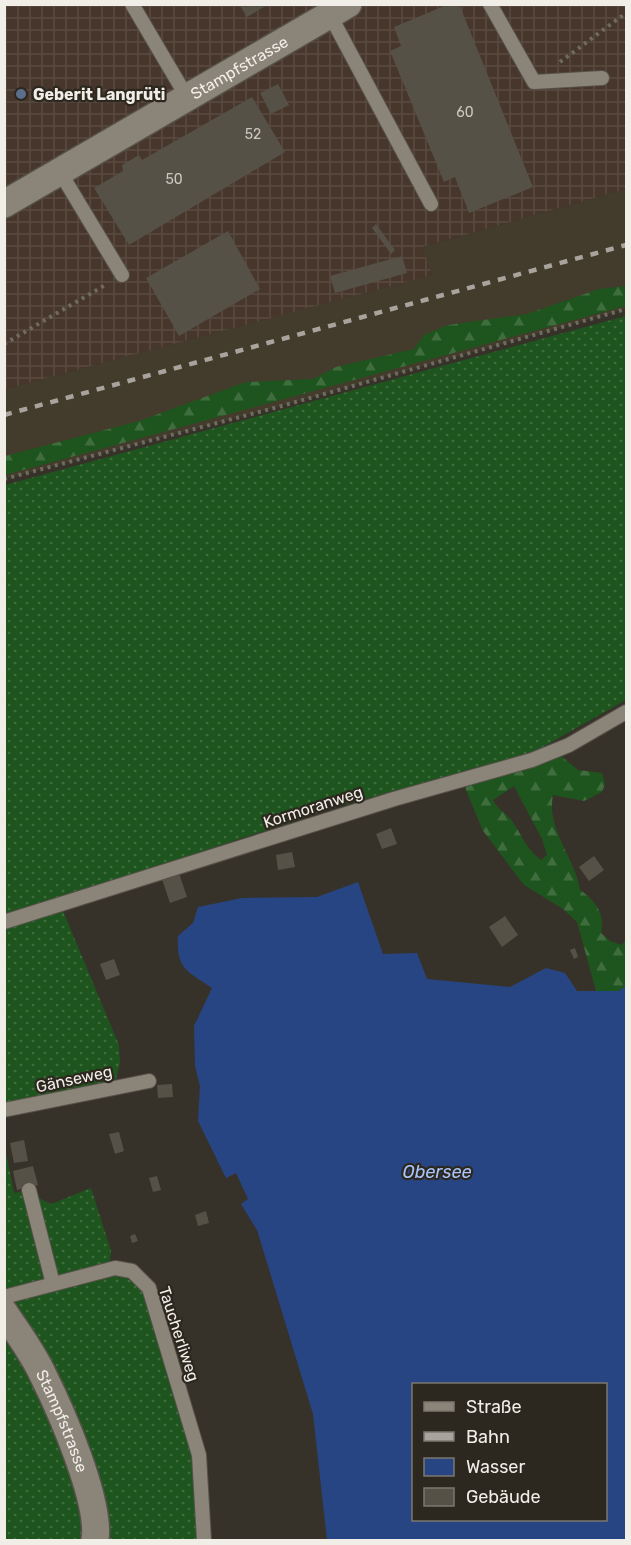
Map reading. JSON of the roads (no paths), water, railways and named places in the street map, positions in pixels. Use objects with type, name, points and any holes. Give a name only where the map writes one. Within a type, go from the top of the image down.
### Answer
[{"type":"street","name":"Stampfstrasse","points":[[4,204],[339,10]]},
{"type":"street","name":"Stampfstrasse","points":[[4,1312],[42,1372],[53,1396],[93,1505],[95,1540]]},
{"type":"lane","points":[[132,4],[188,99]]},
{"type":"lane","points":[[490,4],[534,81],[602,78]]},
{"type":"lane","points":[[339,10],[431,204]]},
{"type":"lane","points":[[60,172],[123,275]]},
{"type":"lane","name":"Kormoranweg","points":[[4,922],[394,799],[532,760],[569,745],[627,712]]},
{"type":"lane","name":"Gänseweg","points":[[4,1110],[149,1081]]},
{"type":"lane","points":[[29,1190],[52,1284]]},
{"type":"lane","name":"Taucherliweg","points":[[4,1297],[115,1268],[132,1271],[150,1288],[199,1455],[204,1540]]},
{"type":"water","name":"Obersee","points":[[358,882],[383,954],[417,953],[427,979],[510,987],[546,968],[565,973],[577,991],[619,991],[626,986],[626,1540],[327,1540],[313,1414],[257,1230],[241,1204],[248,1199],[236,1173],[226,1178],[198,1121],[200,1086],[195,1066],[194,1026],[212,988],[190,973],[181,962],[178,936],[193,923],[198,907],[242,898],[317,897]]},
{"type":"railway","points":[[4,415],[626,245]]},
{"type":"place","name":"Geberit Langrüti","points":[[21,94]]}]
